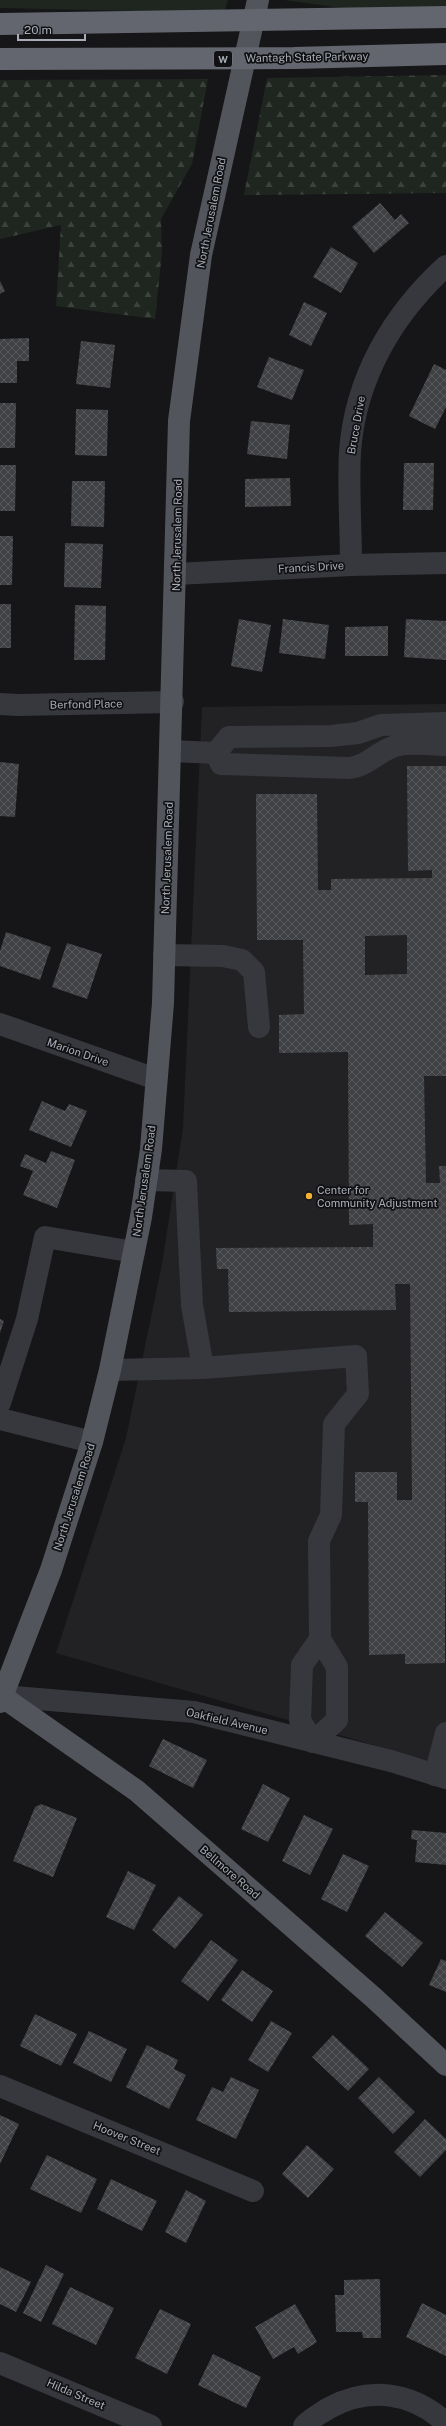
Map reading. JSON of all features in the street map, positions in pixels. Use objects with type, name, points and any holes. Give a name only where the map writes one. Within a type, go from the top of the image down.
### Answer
[{"type":"highway","points":[[0,24],[446,17]]},
{"type":"highway","name":"Wantagh State Parkway","points":[[0,59],[286,58],[446,54]]},
{"type":"main road","name":"North Jerusalem Road","points":[[1,1698],[51,1570],[92,1442],[110,1370],[134,1252],[146,1180],[163,1004],[173,702],[179,421],[202,255],[229,125],[258,0]]},
{"type":"main road","name":"Bellmore Road","points":[[1,1698],[137,1791],[374,1998],[446,2066]]},
{"type":"street","name":"Bruce Drive","points":[[351,565],[350,452],[357,409],[368,373],[388,333],[418,293],[446,266]]},
{"type":"street","name":"Francis Drive","points":[[176,574],[351,565],[446,563]]},
{"type":"street","name":"Berfond Place","points":[[0,704],[18,705],[173,702]]},
{"type":"street","points":[[216,753],[229,737],[331,736],[358,733],[381,725],[446,723]]},
{"type":"street","points":[[216,753],[221,764],[348,768],[365,764],[379,753],[399,745],[446,745]]},
{"type":"street","points":[[171,751],[216,753]]},
{"type":"street","points":[[164,955],[223,956],[242,960],[254,972],[259,1027]]},
{"type":"street","name":"Marion Drive","points":[[0,1024],[156,1079]]},
{"type":"street","points":[[146,1180],[186,1181],[192,1305],[203,1368]]},
{"type":"street","points":[[0,1404],[27,1319],[45,1236],[134,1252]]},
{"type":"street","points":[[110,1370],[203,1368],[356,1356],[358,1394],[334,1424],[331,1515],[319,1541],[320,1639],[337,1667],[337,1720],[313,1742],[300,1720],[302,1665],[320,1639]]},
{"type":"street","points":[[0,1419],[92,1442]]},
{"type":"street","name":"Oakfield Avenue","points":[[1,1698],[194,1712],[441,1776]]},
{"type":"street","points":[[441,1776],[446,1733]]},
{"type":"street","name":"Hoover Street","points":[[0,2086],[253,2191]]},
{"type":"street","name":"Hilda Street","points":[[0,2363],[151,2426]]},
{"type":"street","points":[[304,2426],[309,2420],[347,2399],[372,2394],[396,2396],[424,2407],[446,2423]]},
{"type":"shaded area","name":"Center for Community Adjustment","points":[[446,704],[446,1766],[56,1653],[126,1438],[162,1264],[183,1128],[202,707]]},
{"type":"green space","points":[[0,0],[228,0],[224,13],[0,8]]},
{"type":"green space","points":[[284,0],[446,0],[446,7],[356,10]]},
{"type":"green space","points":[[446,75],[446,193],[244,195],[267,78]]},
{"type":"green space","points":[[208,79],[192,164],[161,219],[162,253],[155,319],[56,306],[61,225],[0,239],[0,80]]},
{"type":"building","points":[[380,203],[395,220],[401,214],[409,223],[374,253],[352,227]]},
{"type":"building","points":[[331,247],[358,263],[341,293],[313,277]]},
{"type":"building","points":[[0,281],[5,291],[0,294]]},
{"type":"building","points":[[304,302],[327,313],[311,346],[289,335]]},
{"type":"building","points":[[29,338],[29,361],[17,361],[17,383],[0,383],[0,339]]},
{"type":"building","points":[[81,341],[115,345],[110,388],[76,384]]},
{"type":"building","points":[[269,357],[304,370],[292,400],[257,387]]},
{"type":"building","points":[[434,364],[446,370],[446,407],[435,429],[409,416]]},
{"type":"building","points":[[0,403],[16,403],[15,448],[0,448]]},
{"type":"building","points":[[76,409],[108,410],[107,456],[75,455]]},
{"type":"building","points":[[251,421],[290,425],[287,459],[247,454]]},
{"type":"building","points":[[404,463],[434,463],[433,510],[403,510]]},
{"type":"building","points":[[0,465],[16,465],[15,511],[0,511]]},
{"type":"building","points":[[290,478],[291,506],[245,507],[245,479]]},
{"type":"building","points":[[72,481],[105,481],[104,527],[71,526]]},
{"type":"building","points":[[0,536],[13,536],[12,585],[0,585]]},
{"type":"building","points":[[65,543],[103,544],[101,588],[64,587]]},
{"type":"building","points":[[0,604],[11,604],[11,648],[0,648]]},
{"type":"building","points":[[75,605],[106,606],[105,660],[74,660]]},
{"type":"building","points":[[239,619],[271,625],[262,672],[231,666]]},
{"type":"building","points":[[283,619],[329,625],[325,659],[279,653]]},
{"type":"building","points":[[406,619],[446,621],[446,660],[404,657]]},
{"type":"building","points":[[388,626],[388,656],[345,656],[345,627]]},
{"type":"building","points":[[0,762],[19,764],[15,817],[0,816]]},
{"type":"building","points":[[407,766],[446,766],[446,1076],[424,1076],[426,1183],[440,1183],[439,1166],[446,1166],[445,1663],[405,1664],[405,1654],[369,1655],[368,1502],[355,1502],[355,1472],[397,1472],[397,1500],[412,1500],[410,1284],[395,1284],[396,1310],[229,1312],[228,1269],[217,1269],[216,1248],[373,1247],[373,1224],[349,1225],[348,1052],[279,1053],[279,1015],[304,1014],[303,940],[257,940],[256,794],[317,794],[318,890],[331,890],[331,879],[432,878],[432,870],[408,871]],"holes":[[[407,935],[407,974],[365,975],[365,936]]]},
{"type":"building","points":[[6,932],[51,947],[40,980],[0,966],[0,951]]},
{"type":"building","points":[[67,943],[102,954],[87,999],[52,987]]},
{"type":"building","points":[[42,1101],[65,1111],[69,1104],[87,1111],[71,1147],[29,1130]]},
{"type":"building","points":[[51,1151],[75,1160],[57,1208],[23,1195],[33,1171],[20,1166],[25,1154],[46,1163]]},
{"type":"building","points":[[0,1319],[4,1321],[0,1333]]},
{"type":"building","points":[[163,1739],[207,1760],[193,1788],[149,1766]]},
{"type":"building","points":[[263,1784],[290,1798],[268,1842],[241,1829]]},
{"type":"building","points":[[41,1804],[77,1818],[53,1877],[13,1861],[35,1807]]},
{"type":"building","points":[[304,1815],[333,1829],[310,1875],[282,1861]]},
{"type":"building","points":[[412,1830],[446,1833],[446,1865],[415,1862],[417,1840],[411,1839]]},
{"type":"building","points":[[343,1854],[369,1866],[347,1912],[321,1899]]},
{"type":"building","points":[[128,1871],[156,1885],[134,1930],[106,1917]]},
{"type":"building","points":[[179,1896],[203,1915],[175,1949],[152,1930]]},
{"type":"building","points":[[385,1912],[423,1943],[402,1967],[365,1936]]},
{"type":"building","points":[[211,1940],[238,1960],[208,2001],[181,1981]]},
{"type":"building","points":[[441,1959],[446,1961],[446,1992],[429,1985]]},
{"type":"building","points":[[242,1970],[273,1991],[252,2022],[221,2000]]},
{"type":"building","points":[[35,2014],[77,2034],[61,2066],[20,2046]]},
{"type":"building","points":[[271,2021],[292,2033],[268,2072],[248,2060]]},
{"type":"building","points":[[89,2031],[127,2049],[111,2082],[73,2063]]},
{"type":"building","points":[[333,2035],[369,2069],[348,2091],[312,2057]]},
{"type":"building","points":[[147,2045],[178,2060],[174,2069],[186,2075],[169,2109],[126,2087]]},
{"type":"building","points":[[231,2077],[259,2090],[236,2139],[196,2120],[212,2087],[223,2092]]},
{"type":"building","points":[[379,2077],[415,2112],[393,2134],[358,2098]]},
{"type":"building","points":[[0,2115],[19,2124],[0,2164]]},
{"type":"building","points":[[425,2119],[446,2139],[446,2150],[420,2177],[394,2152]]},
{"type":"building","points":[[307,2145],[334,2169],[308,2198],[282,2174]]},
{"type":"building","points":[[47,2155],[97,2179],[81,2213],[30,2189]]},
{"type":"building","points":[[111,2179],[157,2201],[142,2231],[97,2209]]},
{"type":"building","points":[[186,2190],[206,2201],[186,2243],[165,2232]]},
{"type":"building","points":[[46,2265],[64,2274],[41,2322],[23,2313]]},
{"type":"building","points":[[0,2267],[31,2282],[16,2312],[0,2304]]},
{"type":"building","points":[[380,2279],[381,2338],[363,2338],[362,2332],[336,2332],[335,2295],[344,2295],[344,2280]]},
{"type":"building","points":[[70,2287],[114,2308],[96,2345],[52,2324]]},
{"type":"building","points":[[422,2303],[446,2315],[446,2356],[406,2337]]},
{"type":"building","points":[[295,2304],[317,2342],[298,2354],[294,2347],[273,2359],[255,2327]]},
{"type":"building","points":[[160,2309],[191,2324],[167,2374],[135,2358]]},
{"type":"building","points":[[213,2354],[261,2377],[246,2408],[198,2385]]},
{"type":"place","name":"Center for Community Adjustment","points":[[309,1196]]}]
